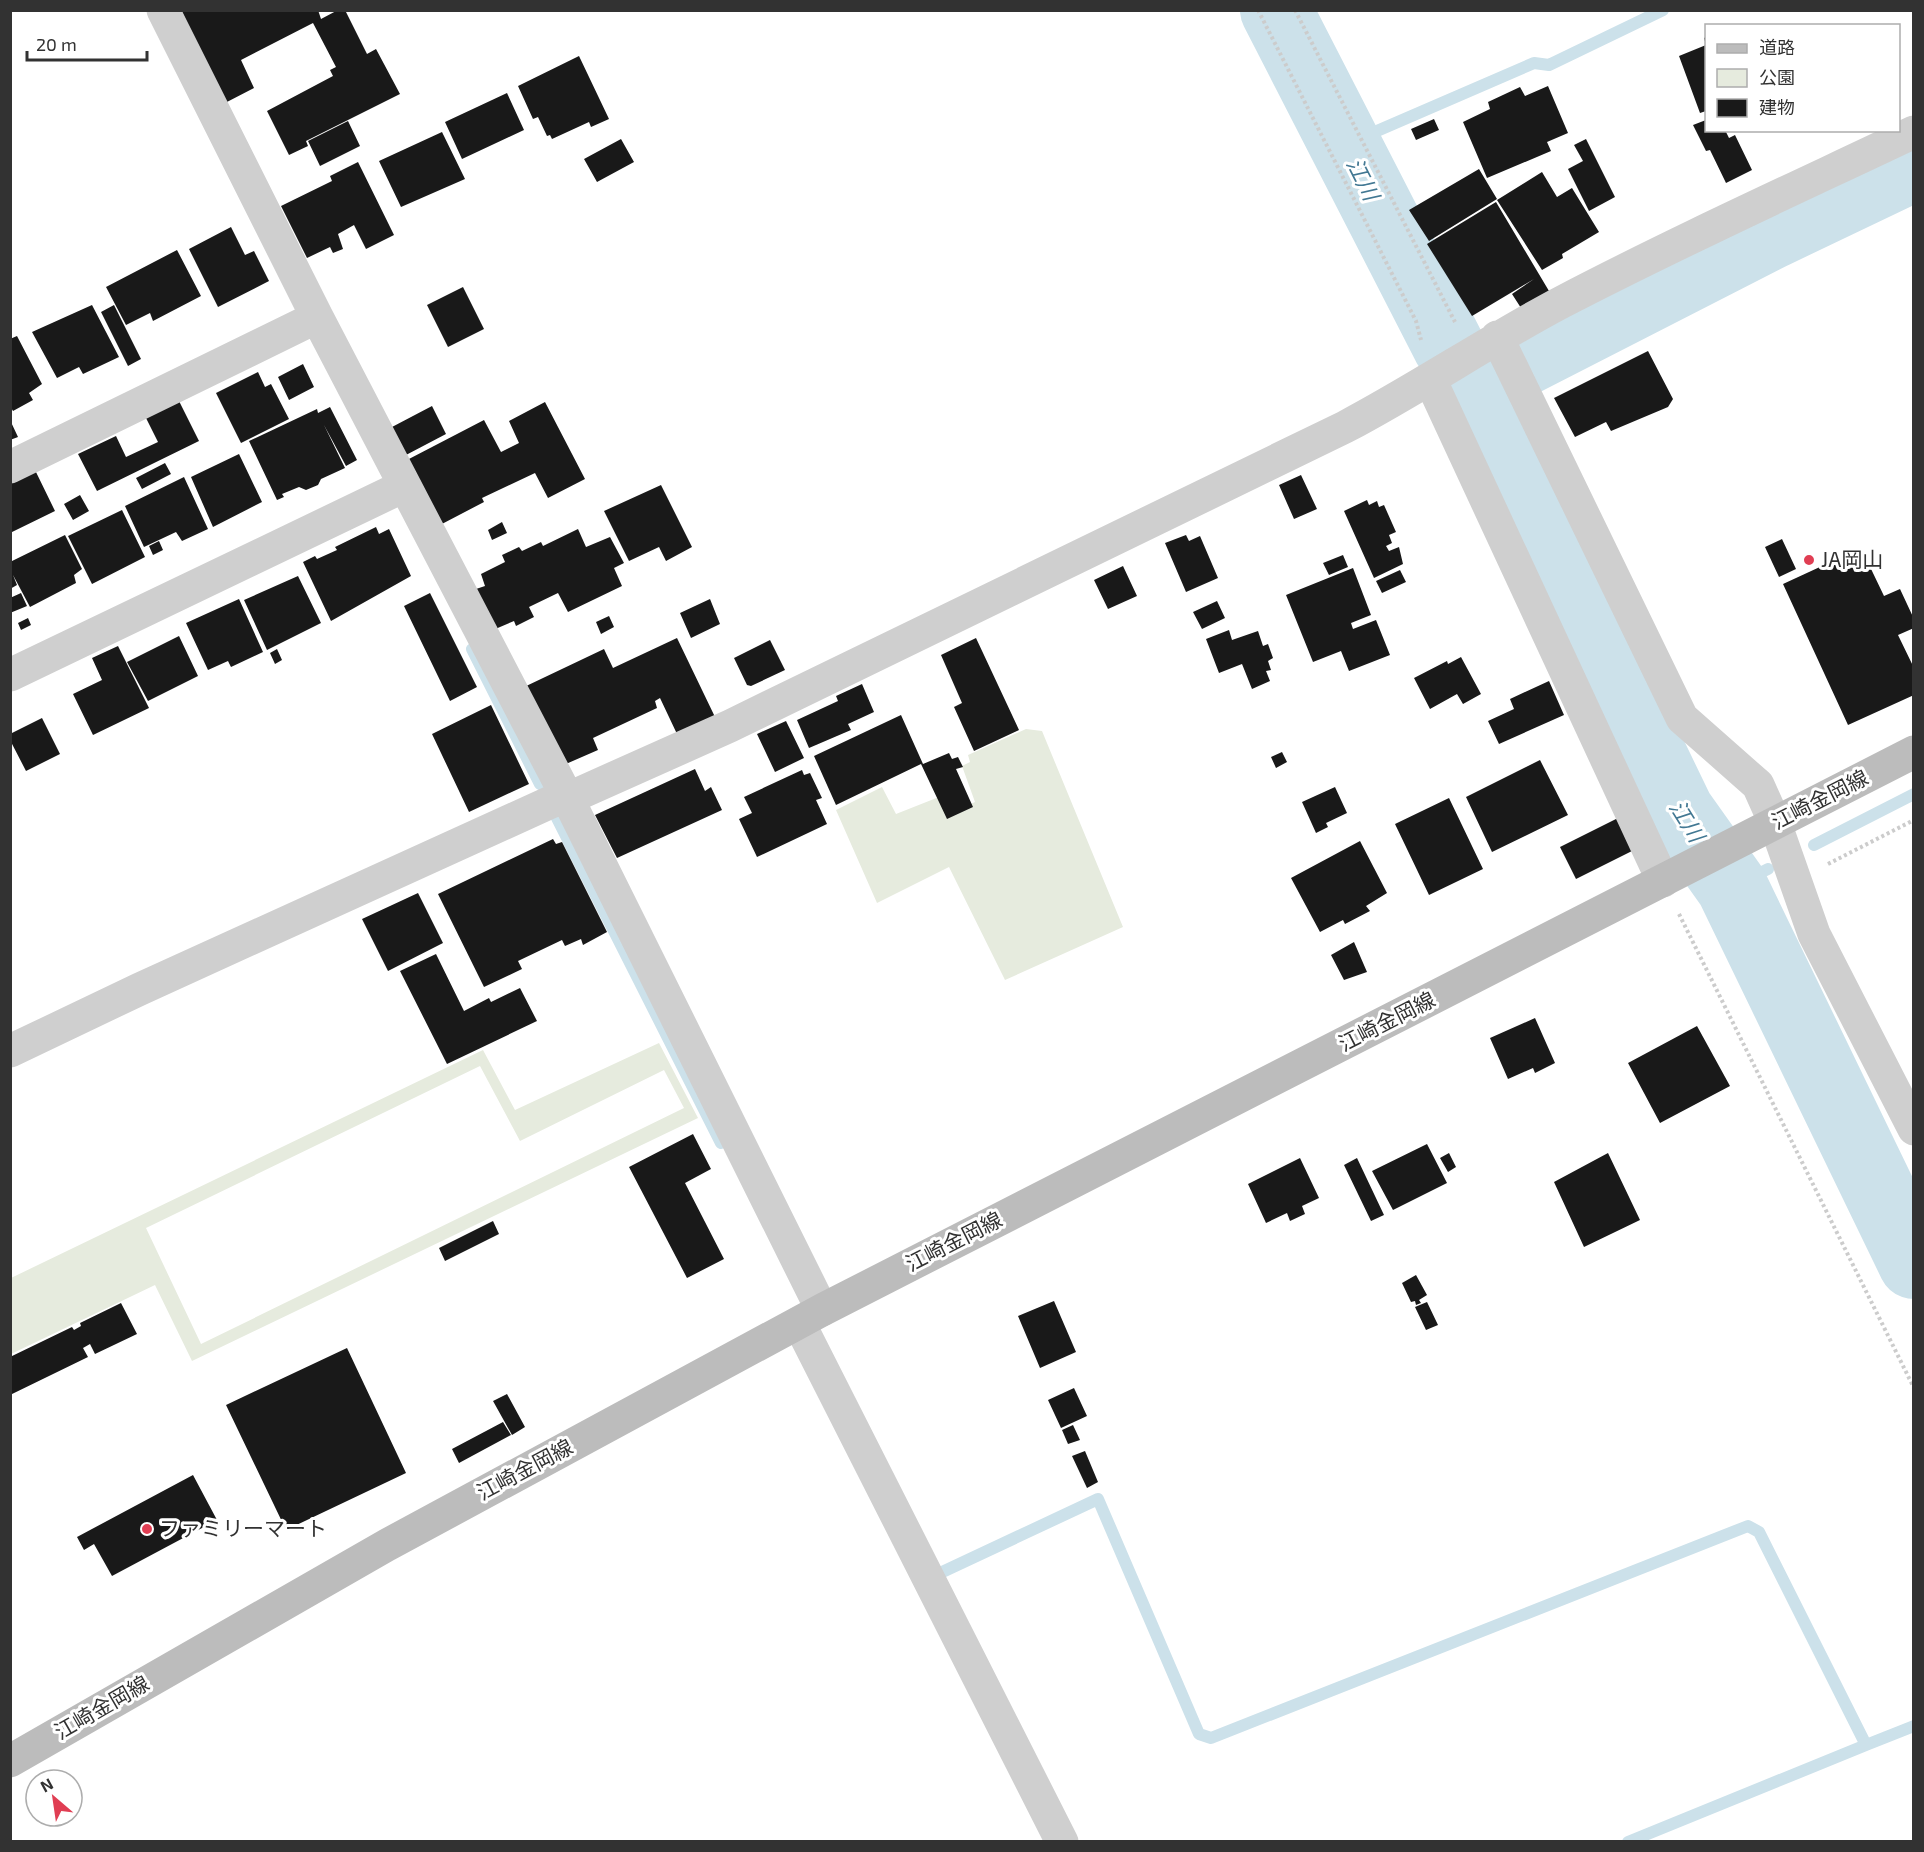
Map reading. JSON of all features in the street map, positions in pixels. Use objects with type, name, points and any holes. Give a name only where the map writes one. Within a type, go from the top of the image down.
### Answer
[{"type":"main road","name":"江崎金岡線","points":[[10,1761],[387,1545],[810,1316],[1914,752]]},
{"type":"street","points":[[163,10],[310,320],[396,490],[567,797],[810,1316],[1062,1842]]},
{"type":"street","points":[[10,1051],[162,979],[730,726],[1345,427],[1676,245],[1914,132]]},
{"type":"street","points":[[10,467],[310,320]]},
{"type":"street","points":[[1490,347],[1518,381],[1682,718],[1758,785],[1764,829],[1796,881],[1814,934],[1914,1129]]},
{"type":"street","points":[[1430,380],[1670,878]]},
{"type":"street","points":[[10,675],[396,490]]},
{"type":"path","points":[[1258,10],[1416,321],[1430,380]]},
{"type":"path","points":[[1294,10],[1490,347]]},
{"type":"path","points":[[1796,881],[1914,820]]},
{"type":"path","points":[[1670,878],[1914,1388]]},
{"type":"green space","points":[[1026,729],[1042,731],[1123,927],[1005,980],[949,867],[877,903],[836,810],[882,787],[896,814],[944,795],[953,812],[975,802],[962,766],[970,762],[968,755]]},
{"type":"green space","points":[[659,1043],[698,1118],[192,1361],[155,1285],[11,1354],[11,1278],[483,1050],[515,1110]],"holes":[[[480,1066],[520,1141],[664,1070],[684,1108],[201,1344],[146,1228]]]},
{"type":"building","points":[[181,10],[318,10],[321,19],[338,10],[345,10],[367,54],[376,49],[400,94],[306,141],[308,146],[289,155],[267,111],[333,76],[330,70],[336,67],[313,23],[241,60],[254,88],[225,103]]},
{"type":"building","points":[[1705,45],[1705,111],[1700,113],[1679,56]]},
{"type":"building","points":[[579,56],[609,119],[591,127],[589,122],[552,139],[550,135],[547,136],[538,117],[533,119],[518,86]]},
{"type":"building","points":[[1548,86],[1568,133],[1547,142],[1551,151],[1487,178],[1463,122],[1490,109],[1488,102],[1520,87],[1525,96]]},
{"type":"building","points":[[507,93],[524,130],[462,159],[445,122]]},
{"type":"building","points":[[1434,119],[1439,130],[1416,140],[1411,129]]},
{"type":"building","points":[[1705,120],[1705,132],[1726,132],[1729,138],[1735,135],[1752,170],[1726,183],[1710,150],[1706,151],[1693,125]]},
{"type":"building","points":[[348,121],[360,146],[320,166],[308,141]]},
{"type":"building","points":[[442,132],[465,179],[401,207],[379,161]]},
{"type":"building","points":[[621,139],[634,162],[597,182],[584,159]]},
{"type":"building","points":[[1586,139],[1615,197],[1589,211],[1568,169],[1583,161],[1574,145]]},
{"type":"building","points":[[358,162],[394,235],[366,249],[354,225],[338,234],[343,249],[333,253],[330,247],[307,258],[281,206],[332,181],[330,176]]},
{"type":"building","points":[[1479,169],[1497,199],[1429,241],[1409,210]]},
{"type":"building","points":[[1542,172],[1557,197],[1572,188],[1599,232],[1562,254],[1563,258],[1542,270],[1497,200]]},
{"type":"building","points":[[1496,202],[1549,291],[1521,308],[1512,294],[1534,279],[1472,316],[1427,244]]},
{"type":"building","points":[[231,227],[245,255],[254,251],[269,281],[218,307],[189,249]]},
{"type":"building","points":[[177,250],[201,296],[153,321],[150,313],[126,325],[106,287]]},
{"type":"building","points":[[463,287],[484,329],[448,347],[427,305]]},
{"type":"building","points":[[92,305],[119,357],[83,374],[79,367],[57,378],[32,332]]},
{"type":"building","points":[[114,305],[141,359],[128,366],[101,312]]},
{"type":"building","points":[[17,336],[42,384],[29,393],[33,400],[13,411],[10,406],[10,339]]},
{"type":"building","points":[[1648,351],[1673,399],[1668,407],[1611,431],[1606,422],[1575,437],[1554,398]]},
{"type":"building","points":[[303,364],[314,387],[289,400],[278,377]]},
{"type":"building","points":[[258,372],[265,387],[271,384],[289,419],[241,443],[216,393]]},
{"type":"building","points":[[178,399],[199,441],[97,491],[78,454],[116,436],[126,457],[158,442],[145,416]]},
{"type":"building","points":[[545,402],[585,479],[548,498],[535,473],[482,498],[484,502],[440,525],[407,460],[484,420],[501,452],[519,443],[509,421]]},
{"type":"building","points":[[432,406],[446,434],[406,455],[392,427]]},
{"type":"building","points":[[330,407],[357,460],[346,466],[324,425],[345,468],[321,479],[318,485],[306,490],[299,487],[282,494],[284,497],[277,500],[249,441],[317,409],[318,413]]},
{"type":"building","points":[[10,420],[18,437],[10,440]]},
{"type":"building","points":[[239,454],[262,502],[213,527],[191,477]]},
{"type":"building","points":[[165,463],[171,474],[142,489],[136,478]]},
{"type":"building","points":[[35,470],[55,511],[10,533],[10,482]]},
{"type":"building","points":[[1301,475],[1317,509],[1294,519],[1279,485]]},
{"type":"building","points":[[184,477],[208,529],[182,541],[176,532],[144,547],[125,506]]},
{"type":"building","points":[[661,485],[692,547],[666,561],[659,547],[629,561],[604,511]]},
{"type":"building","points":[[80,495],[89,511],[73,520],[64,504]]},
{"type":"building","points":[[1367,500],[1369,505],[1377,501],[1379,507],[1384,505],[1396,532],[1389,535],[1392,543],[1386,546],[1389,551],[1399,547],[1403,564],[1374,578],[1344,511]]},
{"type":"building","points":[[122,510],[145,557],[92,584],[68,536]]},
{"type":"building","points":[[502,522],[507,533],[492,540],[488,530]]},
{"type":"building","points":[[376,527],[379,534],[389,529],[411,576],[331,621],[303,562],[315,556],[317,559],[337,550],[335,547]]},
{"type":"building","points":[[578,529],[586,547],[610,537],[624,563],[614,568],[622,586],[568,612],[558,593],[529,607],[534,617],[516,626],[514,621],[493,630],[473,590],[485,586],[481,574],[505,562],[502,555],[519,547],[522,551],[541,542],[543,546]]},
{"type":"building","points":[[65,535],[82,569],[74,575],[76,583],[30,607],[13,575],[17,585],[10,589],[10,562]]},
{"type":"building","points":[[1186,535],[1189,541],[1200,536],[1218,578],[1186,592],[1165,543]]},
{"type":"building","points":[[1782,539],[1796,569],[1779,577],[1765,547]]},
{"type":"building","points":[[159,541],[163,550],[153,555],[149,546]]},
{"type":"building","points":[[1861,548],[1884,596],[1900,589],[1914,619],[1914,628],[1898,635],[1914,668],[1914,695],[1848,725],[1783,584]]},
{"type":"building","points":[[1343,555],[1348,567],[1329,575],[1323,563]]},
{"type":"building","points":[[1123,566],[1137,596],[1108,609],[1094,580]]},
{"type":"building","points":[[1353,568],[1371,615],[1351,623],[1353,629],[1376,620],[1390,655],[1349,671],[1341,651],[1313,662],[1286,595]]},
{"type":"building","points":[[1400,570],[1406,582],[1382,593],[1376,581]]},
{"type":"building","points":[[298,576],[321,623],[267,650],[244,600]]},
{"type":"building","points":[[21,593],[27,606],[10,613],[10,598]]},
{"type":"building","points":[[430,593],[477,687],[450,701],[404,606]]},
{"type":"building","points":[[239,599],[263,652],[231,667],[228,661],[208,670],[186,623]]},
{"type":"building","points":[[710,599],[720,624],[691,638],[680,613]]},
{"type":"building","points":[[1217,601],[1225,618],[1202,629],[1193,612]]},
{"type":"building","points":[[609,616],[614,627],[601,634],[596,622]]},
{"type":"building","points":[[28,618],[31,625],[21,630],[18,623]]},
{"type":"building","points":[[1229,630],[1232,640],[1258,631],[1263,646],[1268,644],[1273,658],[1268,661],[1271,670],[1266,671],[1270,681],[1252,689],[1242,664],[1219,673],[1206,639]]},
{"type":"building","points":[[179,636],[198,676],[148,701],[127,662]]},
{"type":"building","points":[[677,638],[715,717],[677,734],[660,698],[655,701],[657,708],[593,738],[598,750],[559,767],[522,688],[604,649],[613,668]]},
{"type":"building","points":[[976,638],[1019,730],[974,751],[954,707],[962,703],[941,655]]},
{"type":"building","points":[[770,640],[785,670],[751,686],[747,685],[734,658]]},
{"type":"building","points":[[118,646],[149,708],[93,735],[73,694],[102,680],[92,658]]},
{"type":"building","points":[[277,649],[282,660],[275,664],[270,653]]},
{"type":"building","points":[[1461,657],[1481,694],[1463,704],[1457,694],[1430,709],[1414,678],[1447,661],[1448,664]]},
{"type":"building","points":[[1549,681],[1564,715],[1499,744],[1488,721],[1514,709],[1510,699]]},
{"type":"building","points":[[862,684],[874,712],[848,724],[851,730],[809,748],[797,720],[838,701],[836,696]]},
{"type":"building","points":[[491,705],[529,784],[469,812],[432,734]]},
{"type":"building","points":[[901,715],[923,764],[949,753],[952,759],[958,757],[963,767],[956,769],[973,807],[947,819],[921,764],[836,805],[814,756]]},
{"type":"building","points":[[42,718],[60,754],[26,771],[10,740],[10,734]]},
{"type":"building","points":[[786,721],[804,758],[775,772],[757,734]]},
{"type":"building","points":[[1282,752],[1287,762],[1276,768],[1271,757]]},
{"type":"building","points":[[1540,760],[1568,815],[1492,852],[1466,797]]},
{"type":"building","points":[[695,769],[705,791],[711,787],[722,810],[617,858],[595,815]]},
{"type":"building","points":[[802,770],[804,775],[810,773],[822,798],[816,800],[827,824],[757,857],[739,819],[752,813],[744,797]]},
{"type":"building","points":[[1335,787],[1347,813],[1326,823],[1328,827],[1316,833],[1302,802]]},
{"type":"building","points":[[1449,798],[1483,869],[1429,895],[1395,824]]},
{"type":"building","points":[[1618,818],[1634,850],[1576,879],[1560,847]]},
{"type":"building","points":[[553,839],[556,844],[562,842],[607,932],[583,945],[581,939],[565,946],[562,940],[518,961],[522,969],[484,987],[438,894]]},
{"type":"building","points":[[1360,841],[1387,893],[1366,906],[1370,911],[1345,924],[1343,920],[1320,932],[1291,878]]},
{"type":"building","points":[[418,893],[443,943],[388,971],[362,919]]},
{"type":"building","points":[[1354,942],[1367,972],[1344,980],[1331,955]]},
{"type":"building","points":[[436,954],[464,1011],[489,998],[491,1002],[520,988],[537,1021],[447,1064],[400,971]]},
{"type":"building","points":[[1535,1018],[1555,1063],[1535,1073],[1533,1068],[1508,1079],[1490,1038]]},
{"type":"building","points":[[1697,1026],[1730,1086],[1660,1123],[1628,1063]]},
{"type":"building","points":[[693,1134],[711,1169],[685,1183],[724,1259],[687,1278],[629,1167]]},
{"type":"building","points":[[1427,1144],[1447,1183],[1393,1210],[1372,1171]]},
{"type":"building","points":[[1449,1153],[1456,1167],[1448,1172],[1440,1158]]},
{"type":"building","points":[[1608,1153],[1640,1220],[1584,1247],[1554,1182]]},
{"type":"building","points":[[1300,1158],[1319,1198],[1302,1206],[1305,1214],[1290,1221],[1287,1213],[1266,1223],[1248,1184]]},
{"type":"building","points":[[1357,1158],[1384,1215],[1371,1221],[1344,1165]]},
{"type":"building","points":[[493,1221],[499,1234],[445,1261],[439,1248]]},
{"type":"building","points":[[1416,1275],[1427,1295],[1419,1300],[1421,1303],[1416,1305],[1415,1301],[1411,1302],[1402,1283]]},
{"type":"building","points":[[1054,1301],[1076,1352],[1040,1368],[1018,1316]]},
{"type":"building","points":[[1427,1302],[1438,1325],[1426,1330],[1415,1307]]},
{"type":"building","points":[[121,1303],[137,1334],[95,1354],[90,1344],[83,1348],[88,1357],[10,1395],[10,1357],[72,1327],[74,1330],[81,1326],[80,1323]]},
{"type":"building","points":[[347,1348],[406,1473],[286,1530],[226,1405]]},
{"type":"building","points":[[1074,1388],[1087,1416],[1061,1428],[1048,1400]]},
{"type":"building","points":[[507,1394],[525,1427],[512,1435],[493,1401]]},
{"type":"building","points":[[503,1422],[511,1435],[459,1463],[452,1449]]},
{"type":"building","points":[[1073,1425],[1080,1440],[1068,1444],[1062,1430]]},
{"type":"building","points":[[1085,1451],[1098,1482],[1087,1488],[1072,1456]]},
{"type":"building","name":"ファミリーマート","points":[[193,1475],[217,1520],[112,1576],[94,1544],[84,1550],[77,1537]]},
{"type":"waterway","name":"江川","points":[[1276,10],[1449,347]]},
{"type":"waterway","points":[[1370,134],[1534,63],[1549,65],[1663,10]]},
{"type":"waterway","name":"江川","points":[[1345,145],[1353,142]]},
{"type":"waterway","points":[[1473,386],[1772,233],[1914,165]]},
{"type":"waterway","name":"江川","points":[[1464,376],[1473,386],[1678,811],[1732,887],[1914,1263]]},
{"type":"waterway","points":[[472,649],[540,784]]},
{"type":"waterway","points":[[1814,845],[1914,794]]},
{"type":"waterway","points":[[555,814],[721,1143]]},
{"type":"waterway","points":[[1732,887],[1768,869]]},
{"type":"waterway","points":[[938,1574],[1098,1499],[1199,1734],[1211,1738],[1748,1526],[1759,1532],[1866,1745],[1914,1726]]},
{"type":"waterway","points":[[1628,1842],[1866,1745]]},
{"type":"place","name":"JA岡山","points":[[1809,560]]},
{"type":"place","name":"ファミリーマート","points":[[147,1529]]}]
